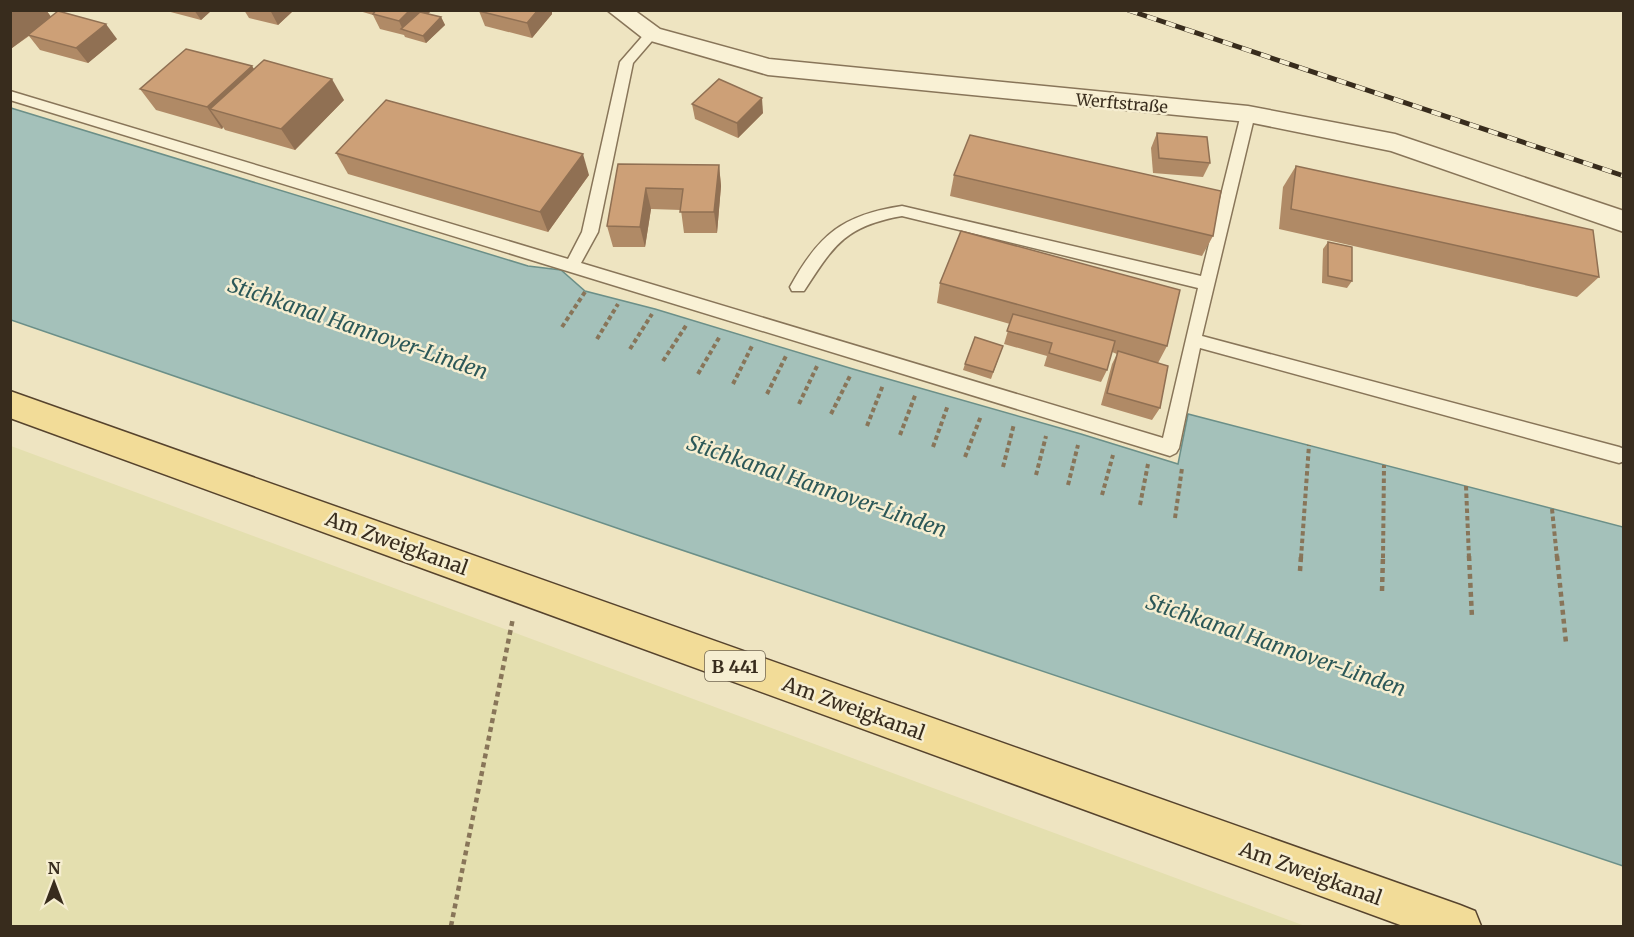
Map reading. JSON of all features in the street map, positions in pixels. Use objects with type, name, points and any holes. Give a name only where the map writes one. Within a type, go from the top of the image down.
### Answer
[{"type":"main road","name":"Am Zweigkanal","points":[[10,404],[1460,927]]},
{"type":"street","name":"Werftstraße","points":[[620,11],[652,34],[768,67],[1248,114],[1395,143],[1623,222]]},
{"type":"lane","points":[[573,264],[590,232],[627,62],[652,34]]},
{"type":"lane","points":[[10,94],[1170,448],[1193,340],[1248,114]]},
{"type":"lane","points":[[798,286],[828,242],[850,225],[876,214],[902,211],[1207,284]]},
{"type":"lane","points":[[1193,340],[1619,455]]},
{"type":"path","points":[[562,327],[585,291]]},
{"type":"path","points":[[597,339],[621,299]]},
{"type":"path","points":[[630,349],[655,309]]},
{"type":"path","points":[[663,362],[689,320]]},
{"type":"path","points":[[698,374],[723,330]]},
{"type":"path","points":[[733,384],[755,339]]},
{"type":"path","points":[[767,394],[789,349]]},
{"type":"path","points":[[799,404],[820,359]]},
{"type":"path","points":[[831,414],[853,369]]},
{"type":"path","points":[[867,426],[885,378]]},
{"type":"path","points":[[900,435],[918,387]]},
{"type":"path","points":[[933,447],[952,396]]},
{"type":"path","points":[[965,457],[984,406]]},
{"type":"path","points":[[1003,467],[1016,415]]},
{"type":"path","points":[[1036,475],[1047,434]]},
{"type":"path","points":[[1068,485],[1078,444]]},
{"type":"path","points":[[1102,495],[1115,445]]},
{"type":"path","points":[[1300,571],[1309,445]]},
{"type":"path","points":[[1140,505],[1149,455]]},
{"type":"path","points":[[1175,518],[1183,462]]},
{"type":"path","points":[[1382,591],[1384,465]]},
{"type":"path","points":[[1466,486],[1472,618]]},
{"type":"path","points":[[1552,509],[1566,643]]},
{"type":"path","points":[[451,927],[519,588]]},
{"type":"shaded area","points":[[11,446],[1305,926],[11,926]]},
{"type":"water","name":"Stichkanal Hannover-Linden","points":[[11,108],[528,266],[561,270],[585,291],[655,309],[1178,464],[1188,414],[1623,527],[1623,866],[640,536],[11,320]]},
{"type":"building","points":[[376,10],[410,10],[399,21],[373,14]]},
{"type":"building","points":[[480,10],[538,10],[527,23]]},
{"type":"building","points":[[58,11],[106,24],[76,48],[28,35]]},
{"type":"building","points":[[420,12],[441,17],[423,36],[401,29]]},
{"type":"building","points":[[186,49],[252,66],[207,107],[140,89]]},
{"type":"building","points":[[264,60],[332,79],[281,129],[210,109]]},
{"type":"building","points":[[719,79],[762,98],[737,123],[692,104]]},
{"type":"building","points":[[386,100],[583,154],[540,212],[336,153]]},
{"type":"building","points":[[1157,133],[1207,137],[1210,163],[1159,158]]},
{"type":"building","points":[[970,135],[1221,191],[1213,236],[954,175]]},
{"type":"building","points":[[618,164],[719,165],[714,212],[680,212],[683,189],[646,188],[640,227],[607,226]]},
{"type":"building","points":[[1296,166],[1593,230],[1599,277],[1291,209]]},
{"type":"building","points":[[961,231],[1180,290],[1167,346],[940,283]]},
{"type":"building","points":[[1328,242],[1352,247],[1352,281],[1328,276]]},
{"type":"building","points":[[1013,314],[1115,341],[1107,370],[1049,353],[1052,343],[1007,331]]},
{"type":"building","points":[[975,337],[1003,346],[993,372],[965,364]]},
{"type":"building","points":[[1118,351],[1168,366],[1160,408],[1107,393]]},
{"type":"railway","points":[[1128,10],[1624,176]]}]
